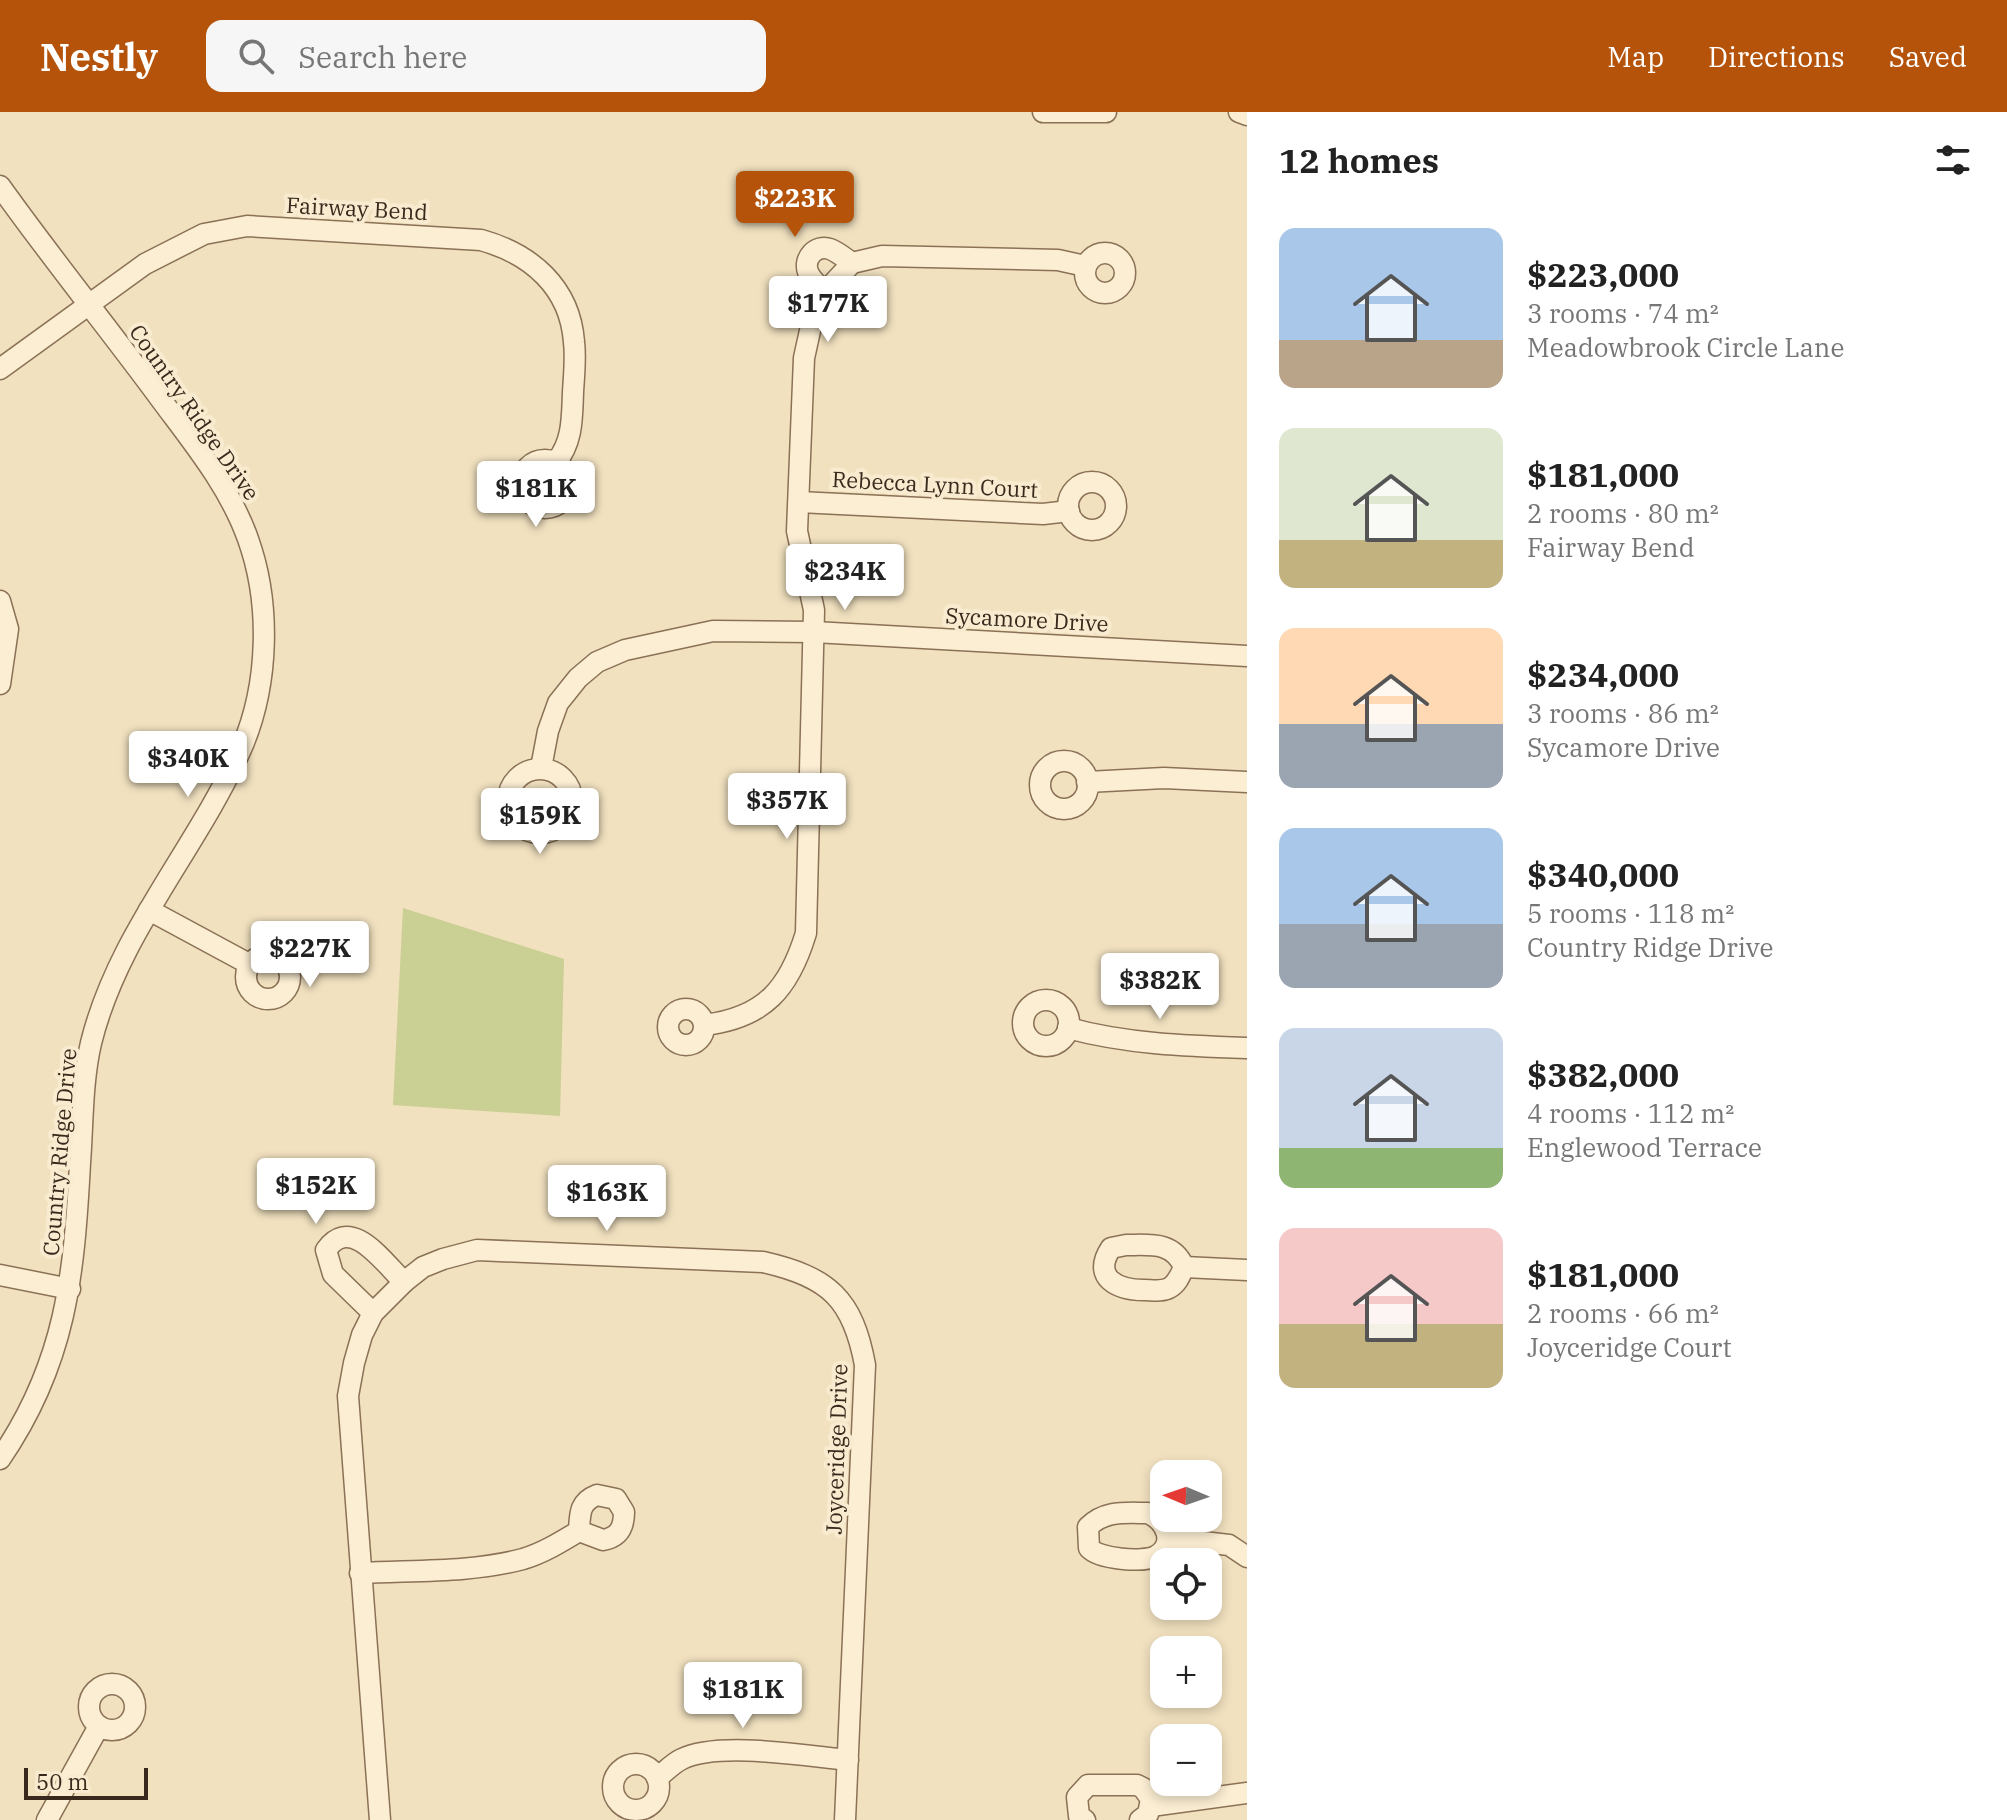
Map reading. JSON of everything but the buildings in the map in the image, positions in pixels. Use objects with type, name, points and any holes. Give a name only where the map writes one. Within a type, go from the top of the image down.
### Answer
[{"type":"street","points":[[1043,112],[1106,112]]},
{"type":"street","points":[[1239,112],[1247,115]]},
{"type":"street","name":"Country Ridge Drive","points":[[0,186],[179,423],[237,511],[250,542],[262,606],[263,663],[242,747],[125,951],[96,1027],[86,1070],[75,1253],[65,1318],[40,1391],[0,1459]]},
{"type":"street","name":"Fairway Bend","points":[[0,369],[145,264],[204,234],[222,229],[247,226],[481,240],[501,245],[536,265],[560,296],[569,316],[574,341],[572,421],[565,452],[556,462]]},
{"type":"street","points":[[825,292],[808,272],[812,253],[829,248],[852,263]]},
{"type":"street","points":[[704,1025],[728,1022],[765,1004],[778,992],[792,971],[806,933],[814,632],[812,592],[797,531],[804,358],[815,308],[825,292],[852,263],[882,256],[1058,260],[1085,266]]},
{"type":"street","name":"Rebecca Lynn Court","points":[[799,502],[1043,514],[1069,511]]},
{"type":"street","points":[[0,601],[8,629],[0,684]]},
{"type":"street","name":"Sycamore Drive","points":[[541,768],[548,731],[558,703],[578,678],[597,662],[625,650],[713,631],[814,632],[1247,656]]},
{"type":"street","points":[[1087,782],[1164,778],[1247,782]]},
{"type":"street","points":[[149,910],[249,964]]},
{"type":"street","points":[[1068,1028],[1103,1037],[1247,1048]]},
{"type":"street","points":[[373,1313],[333,1274],[326,1250],[334,1239],[345,1235],[360,1240],[404,1282]]},
{"type":"street","name":"Joyceridge Drive","points":[[380,1820],[348,1396],[362,1335],[373,1313],[423,1267],[477,1250],[763,1262],[808,1275],[828,1288],[847,1307],[859,1332],[865,1365],[845,1820]]},
{"type":"street","points":[[1184,1267],[1247,1270]]},
{"type":"street","points":[[0,1275],[70,1289]]},
{"type":"street","points":[[360,1573],[485,1566],[512,1561],[540,1552],[579,1531]]},
{"type":"street","points":[[1168,1538],[1229,1545],[1247,1557]]},
{"type":"street","points":[[47,1820],[99,1726]]},
{"type":"street","points":[[657,1778],[681,1759],[705,1753],[776,1753],[848,1760]]},
{"type":"street","points":[[1085,1820],[1079,1816],[1077,1797],[1088,1785],[1137,1785],[1149,1793],[1146,1813],[1247,1793]]},
{"type":"green space","points":[[403,908],[564,959],[560,1116],[393,1105]]}]
